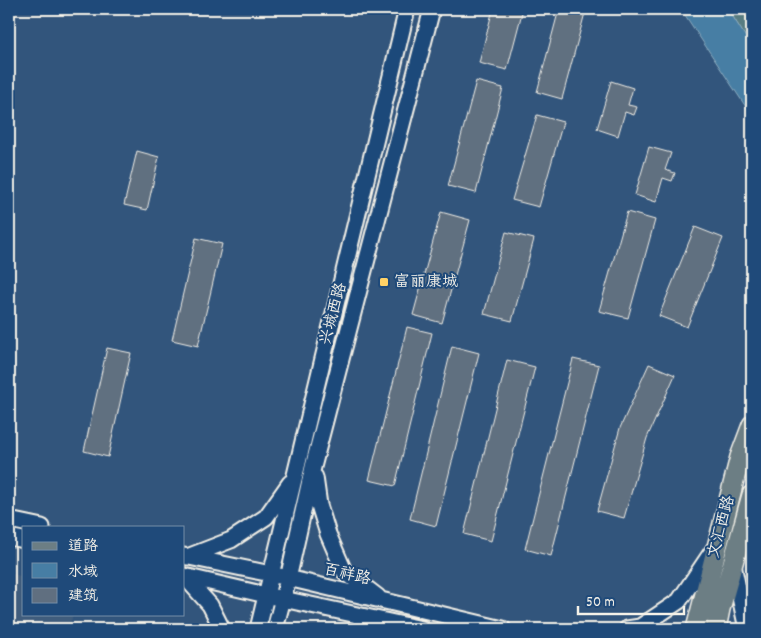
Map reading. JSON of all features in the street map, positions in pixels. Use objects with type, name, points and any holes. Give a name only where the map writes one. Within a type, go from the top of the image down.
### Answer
[{"type":"main road","name":"文汇西路","points":[[696,629],[740,457],[752,426]]},
{"type":"main road","name":"文汇西路","points":[[716,629],[752,495]]},
{"type":"street","name":"兴城西路","points":[[258,629],[407,9]]},
{"type":"street","name":"兴城西路","points":[[275,629],[313,467],[432,9]]},
{"type":"street","points":[[313,467],[319,505],[328,534],[344,571],[384,601]]},
{"type":"street","points":[[185,557],[231,540],[266,517],[295,475]]},
{"type":"street","points":[[9,520],[37,526]]},
{"type":"street","points":[[9,536],[22,539]]},
{"type":"street","points":[[628,629],[640,627],[679,601],[718,544]]},
{"type":"street","name":"百祥路","points":[[185,557],[271,574],[503,629]]},
{"type":"street","points":[[733,564],[747,629]]},
{"type":"street","points":[[185,576],[422,629]]},
{"type":"street","points":[[185,577],[210,604],[222,629]]},
{"type":"street","points":[[356,629],[386,621]]},
{"type":"shaded area","points":[[9,573],[22,576],[22,616],[72,616],[69,629],[9,629]]},
{"type":"green space","points":[[728,9],[752,9],[752,47]]},
{"type":"water","points":[[681,9],[728,9],[752,47],[752,116]]},
{"type":"building","points":[[493,9],[523,9],[507,70],[479,63]]},
{"type":"building","points":[[559,9],[586,9],[562,99],[537,92]]},
{"type":"building","points":[[476,81],[503,88],[476,193],[448,186]]},
{"type":"building","points":[[611,81],[633,88],[628,105],[637,107],[634,115],[625,112],[618,136],[597,129]]},
{"type":"building","points":[[537,115],[563,122],[539,207],[512,200]]},
{"type":"building","points":[[649,147],[671,153],[665,170],[675,173],[672,181],[663,178],[656,202],[635,195]]},
{"type":"building","points":[[137,151],[159,157],[147,210],[124,205]]},
{"type":"building","points":[[441,212],[470,220],[442,323],[413,315]]},
{"type":"building","points":[[627,212],[655,220],[628,318],[599,311]]},
{"type":"building","points":[[695,227],[723,238],[687,327],[659,316]]},
{"type":"building","points":[[506,232],[534,239],[512,321],[484,314]]},
{"type":"building","points":[[196,238],[222,244],[198,346],[172,340]]},
{"type":"building","points":[[407,327],[432,333],[395,486],[369,480]]},
{"type":"building","points":[[452,346],[479,353],[436,526],[410,519]]},
{"type":"building","points":[[107,348],[131,353],[108,457],[84,451]]},
{"type":"building","points":[[573,359],[599,365],[551,556],[525,549]]},
{"type":"building","points":[[507,360],[535,367],[491,541],[464,534]]},
{"type":"building","points":[[649,364],[675,375],[647,438],[624,518],[597,511],[620,428]]},
{"type":"place","name":"富丽康城","points":[[384,282]]}]
